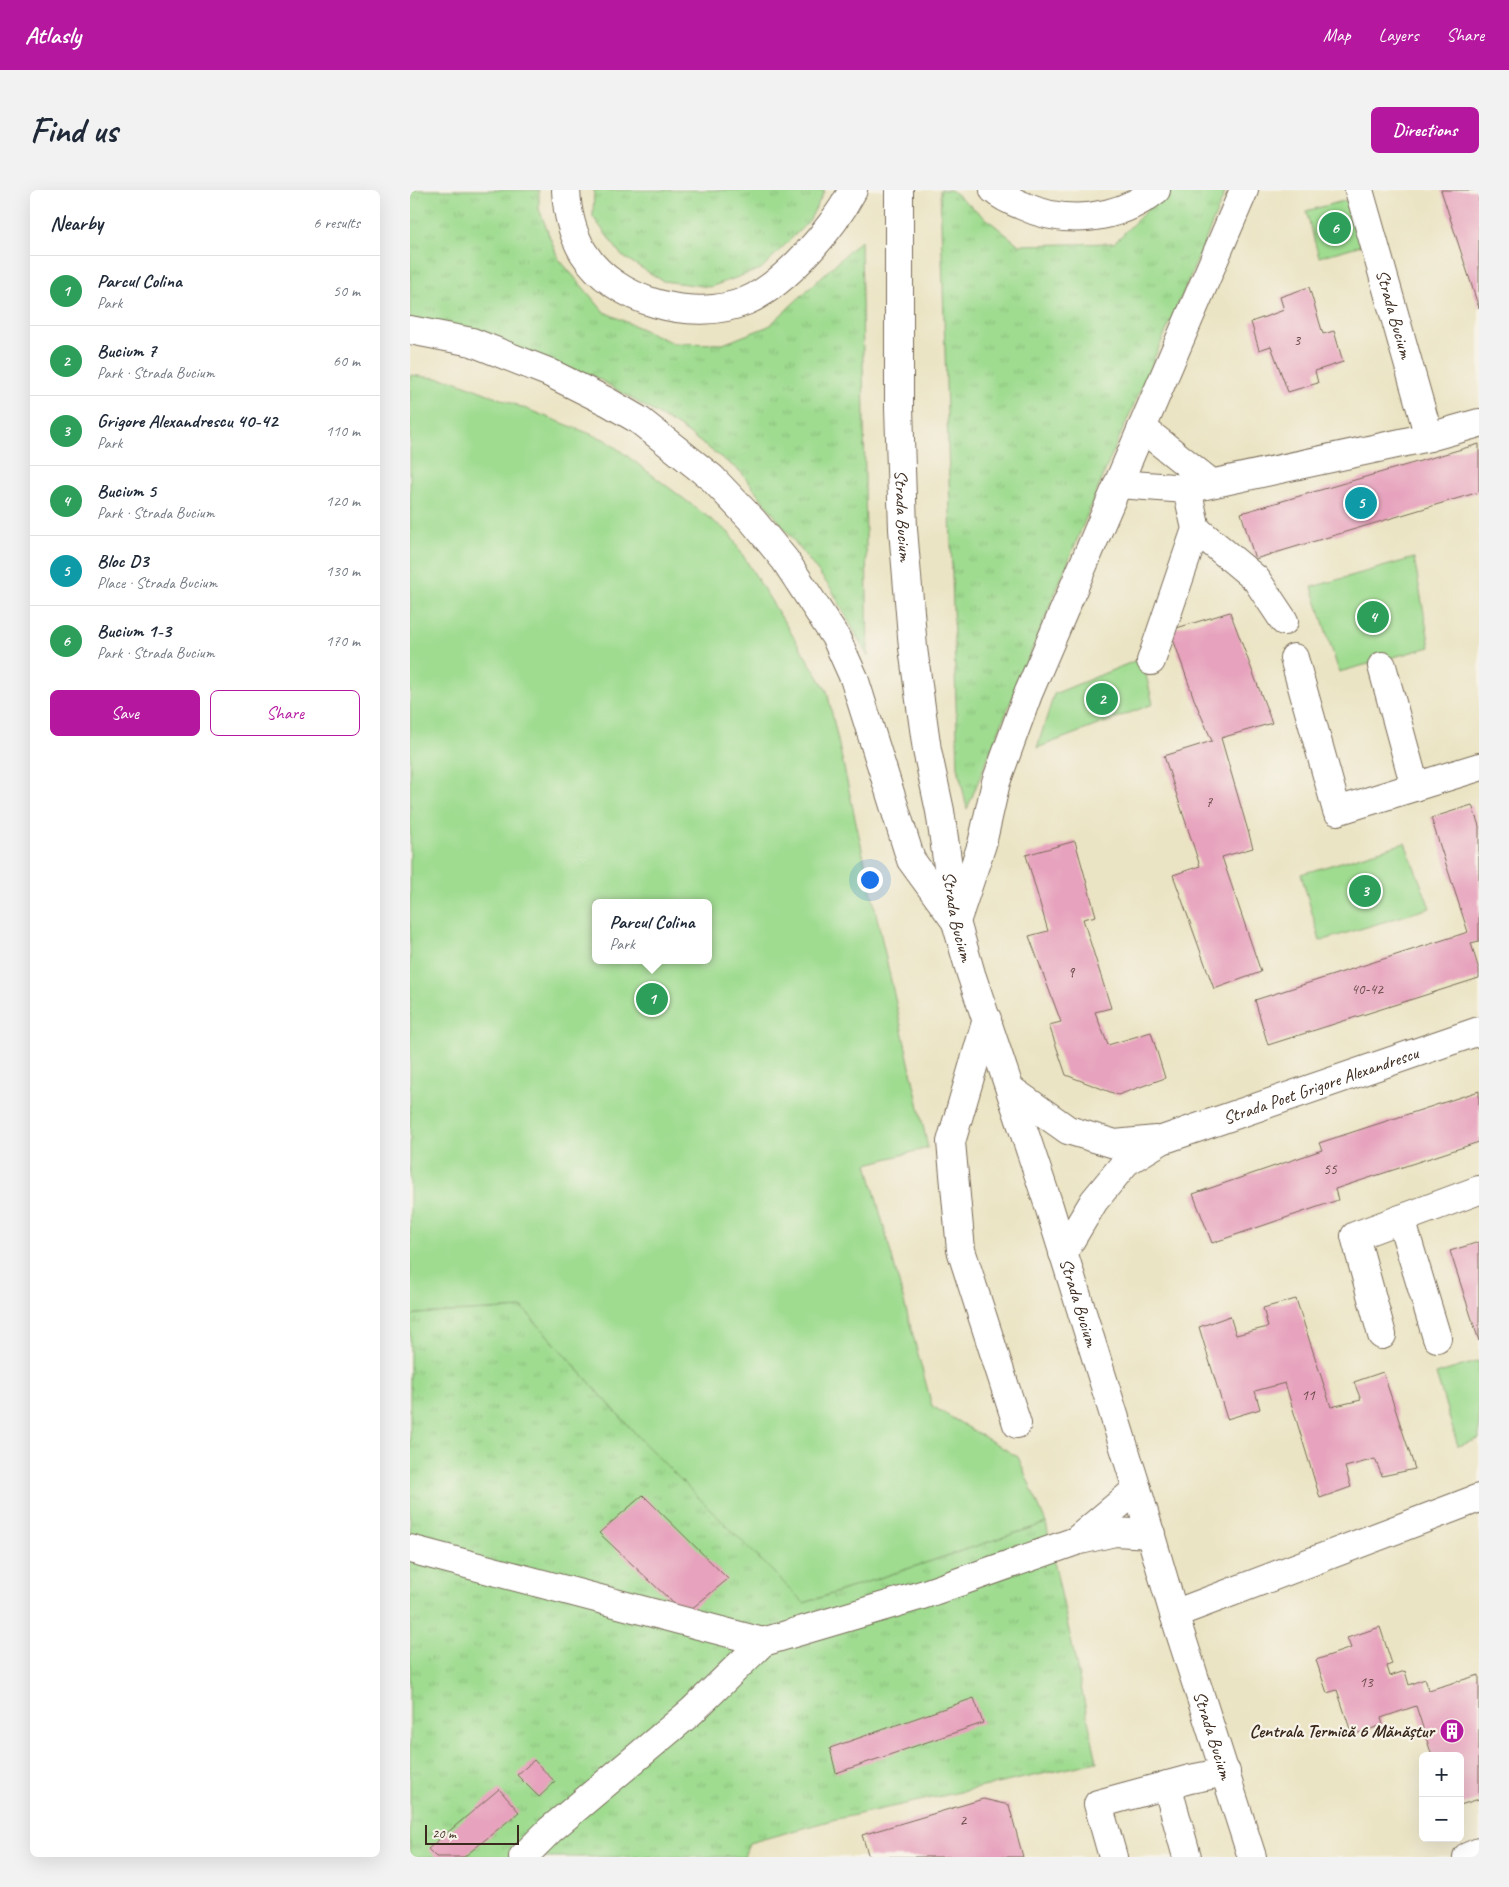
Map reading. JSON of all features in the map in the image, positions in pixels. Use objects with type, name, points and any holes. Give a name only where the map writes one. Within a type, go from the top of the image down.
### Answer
[{"type":"main road","points":[[566,190],[572,226],[584,252],[604,276],[625,292],[651,302],[678,308],[702,310],[728,307],[747,301],[770,288],[804,256],[843,208],[853,190]]},
{"type":"main road","name":"Strada Bucium","points":[[899,190],[899,408],[904,539],[913,648],[920,700],[927,750],[940,812],[956,922],[971,974],[1063,1253],[1151,1534],[1174,1614],[1252,1857]]},
{"type":"main road","points":[[994,190],[1031,210],[1064,218],[1090,218],[1116,211],[1146,198],[1156,190]]},
{"type":"main road","points":[[956,922],[982,844],[996,782],[1028,694],[1244,190]]},
{"type":"main road","name":"Strada Bucium","points":[[1359,190],[1429,437]]},
{"type":"main road","points":[[410,330],[472,342],[548,372],[608,402],[639,420],[712,478],[752,521],[785,560],[836,638],[854,678],[911,860],[956,922]]},
{"type":"main road","points":[[1118,484],[1199,486],[1429,437],[1479,423]]},
{"type":"main road","points":[[1142,428],[1199,486],[1196,529],[1151,661]]},
{"type":"main road","points":[[1196,529],[1256,579],[1284,621]]},
{"type":"main road","points":[[1294,658],[1337,812],[1479,768]]},
{"type":"main road","points":[[1382,666],[1415,787]]},
{"type":"main road","points":[[987,1019],[951,1142],[961,1250],[1017,1424]]},
{"type":"main road","name":"Strada Poet Grigore Alexandrescu","points":[[1162,1140],[1479,1031]]},
{"type":"main road","points":[[1010,1089],[1068,1130],[1115,1144],[1162,1140]]},
{"type":"main road","points":[[1063,1253],[1094,1201],[1126,1162],[1162,1140]]},
{"type":"main road","points":[[1382,1335],[1354,1236],[1479,1190]]},
{"type":"main road","points":[[1401,1219],[1437,1338]]},
{"type":"main road","points":[[1076,1541],[1137,1489]]},
{"type":"main road","points":[[1174,1614],[1477,1506]]},
{"type":"main road","points":[[523,1857],[550,1830],[692,1711],[763,1642],[922,1595],[1076,1541],[1115,1532],[1151,1534]]},
{"type":"main road","points":[[410,1549],[763,1642]]},
{"type":"main road","points":[[1113,1857],[1098,1804],[1167,1785],[1226,1772]]},
{"type":"main road","points":[[1167,1785],[1188,1857]]},
{"type":"main road","points":[[1467,1857],[1479,1852]]},
{"type":"green space","points":[[410,190],[539,190],[539,209],[558,258],[604,312],[673,343],[723,344],[769,326],[861,240],[868,657],[832,590],[741,472],[681,428],[592,375],[467,338],[410,329]]},
{"type":"green space","points":[[594,190],[825,190],[809,221],[761,269],[710,287],[663,281],[622,256],[593,217]]},
{"type":"green space","points":[[940,190],[951,190],[1019,245],[1114,243],[1167,190],[1226,190],[1110,459],[967,809],[958,767]]},
{"type":"green space","points":[[1351,199],[1365,244],[1319,257],[1306,211]]},
{"type":"green space","points":[[410,375],[452,380],[606,440],[729,533],[827,691],[928,1148],[867,1164],[932,1406],[1018,1457],[1046,1523],[804,1603],[643,1442],[523,1308],[415,1314],[410,1318]]},
{"type":"green space","points":[[1414,558],[1430,647],[1339,672],[1312,587]]},
{"type":"green space","points":[[1142,658],[1153,704],[1037,748],[1054,694]]},
{"type":"green space","points":[[1405,843],[1430,908],[1320,941],[1301,874]]},
{"type":"green space","points":[[523,1308],[643,1442],[804,1603],[1046,1523],[1097,1762],[832,1820],[749,1843],[744,1857],[410,1857],[410,1318],[415,1314]]},
{"type":"green space","points":[[1479,1361],[1479,1439],[1458,1446],[1436,1374]]},
{"type":"building","points":[[1441,190],[1479,190],[1479,308]]},
{"type":"building","points":[[1309,287],[1323,334],[1334,331],[1343,362],[1315,371],[1318,383],[1288,392],[1271,346],[1259,350],[1251,322],[1284,310],[1280,297]]},
{"type":"building","points":[[1479,444],[1479,492],[1255,559],[1241,513]]},
{"type":"building","points":[[1230,612],[1272,723],[1221,738],[1253,848],[1222,857],[1261,972],[1214,989],[1173,875],[1200,866],[1164,756],[1212,741],[1194,699],[1170,630]]},
{"type":"building","points":[[1472,805],[1479,826],[1479,941],[1471,943],[1479,970],[1479,978],[1268,1045],[1255,1000],[1468,932],[1431,818]]},
{"type":"building","points":[[1075,841],[1096,916],[1083,919],[1111,1008],[1095,1012],[1108,1045],[1151,1032],[1165,1078],[1118,1095],[1066,1075],[1049,1025],[1061,1022],[1029,936],[1048,931],[1026,855]]},
{"type":"building","points":[[1479,1091],[1479,1142],[1335,1189],[1338,1200],[1212,1243],[1193,1194],[1322,1150],[1319,1143]]},
{"type":"building","points":[[1479,1242],[1479,1341],[1450,1251]]},
{"type":"building","points":[[1296,1299],[1331,1407],[1361,1400],[1354,1382],[1383,1372],[1415,1469],[1382,1476],[1375,1459],[1345,1467],[1351,1487],[1320,1498],[1285,1383],[1255,1391],[1260,1409],[1227,1419],[1199,1327],[1230,1316],[1236,1335],[1268,1327],[1263,1308]]},
{"type":"building","points":[[643,1495],[728,1579],[685,1614],[599,1533]]},
{"type":"building","points":[[1380,1627],[1392,1664],[1387,1666],[1390,1676],[1405,1671],[1409,1685],[1425,1679],[1429,1690],[1479,1675],[1479,1799],[1464,1804],[1464,1752],[1431,1752],[1416,1706],[1381,1718],[1383,1725],[1352,1735],[1337,1690],[1327,1693],[1316,1660],[1351,1648],[1347,1638]]},
{"type":"building","points":[[974,1698],[983,1723],[836,1773],[830,1748]]},
{"type":"building","points":[[534,1760],[555,1782],[539,1797],[517,1775]]},
{"type":"building","points":[[499,1789],[519,1812],[464,1857],[436,1857],[428,1849]]},
{"type":"building","points":[[983,1799],[1009,1805],[1023,1857],[869,1857],[862,1835]]},
{"type":"place","name":"Bucium 1-3","points":[[1335,228]]},
{"type":"place","name":"Bloc D3","points":[[1361,503]]},
{"type":"place","name":"Bucium 5","points":[[1373,617]]},
{"type":"place","name":"Bucium 7","points":[[1102,699]]},
{"type":"place","name":"Grigore Alexandrescu 40-42","points":[[1365,891]]},
{"type":"place","name":"Parcul Colina","points":[[652,999]]},
{"type":"place","name":"Centrala Termică 6 Mănăștur","points":[[1452,1731]]}]
